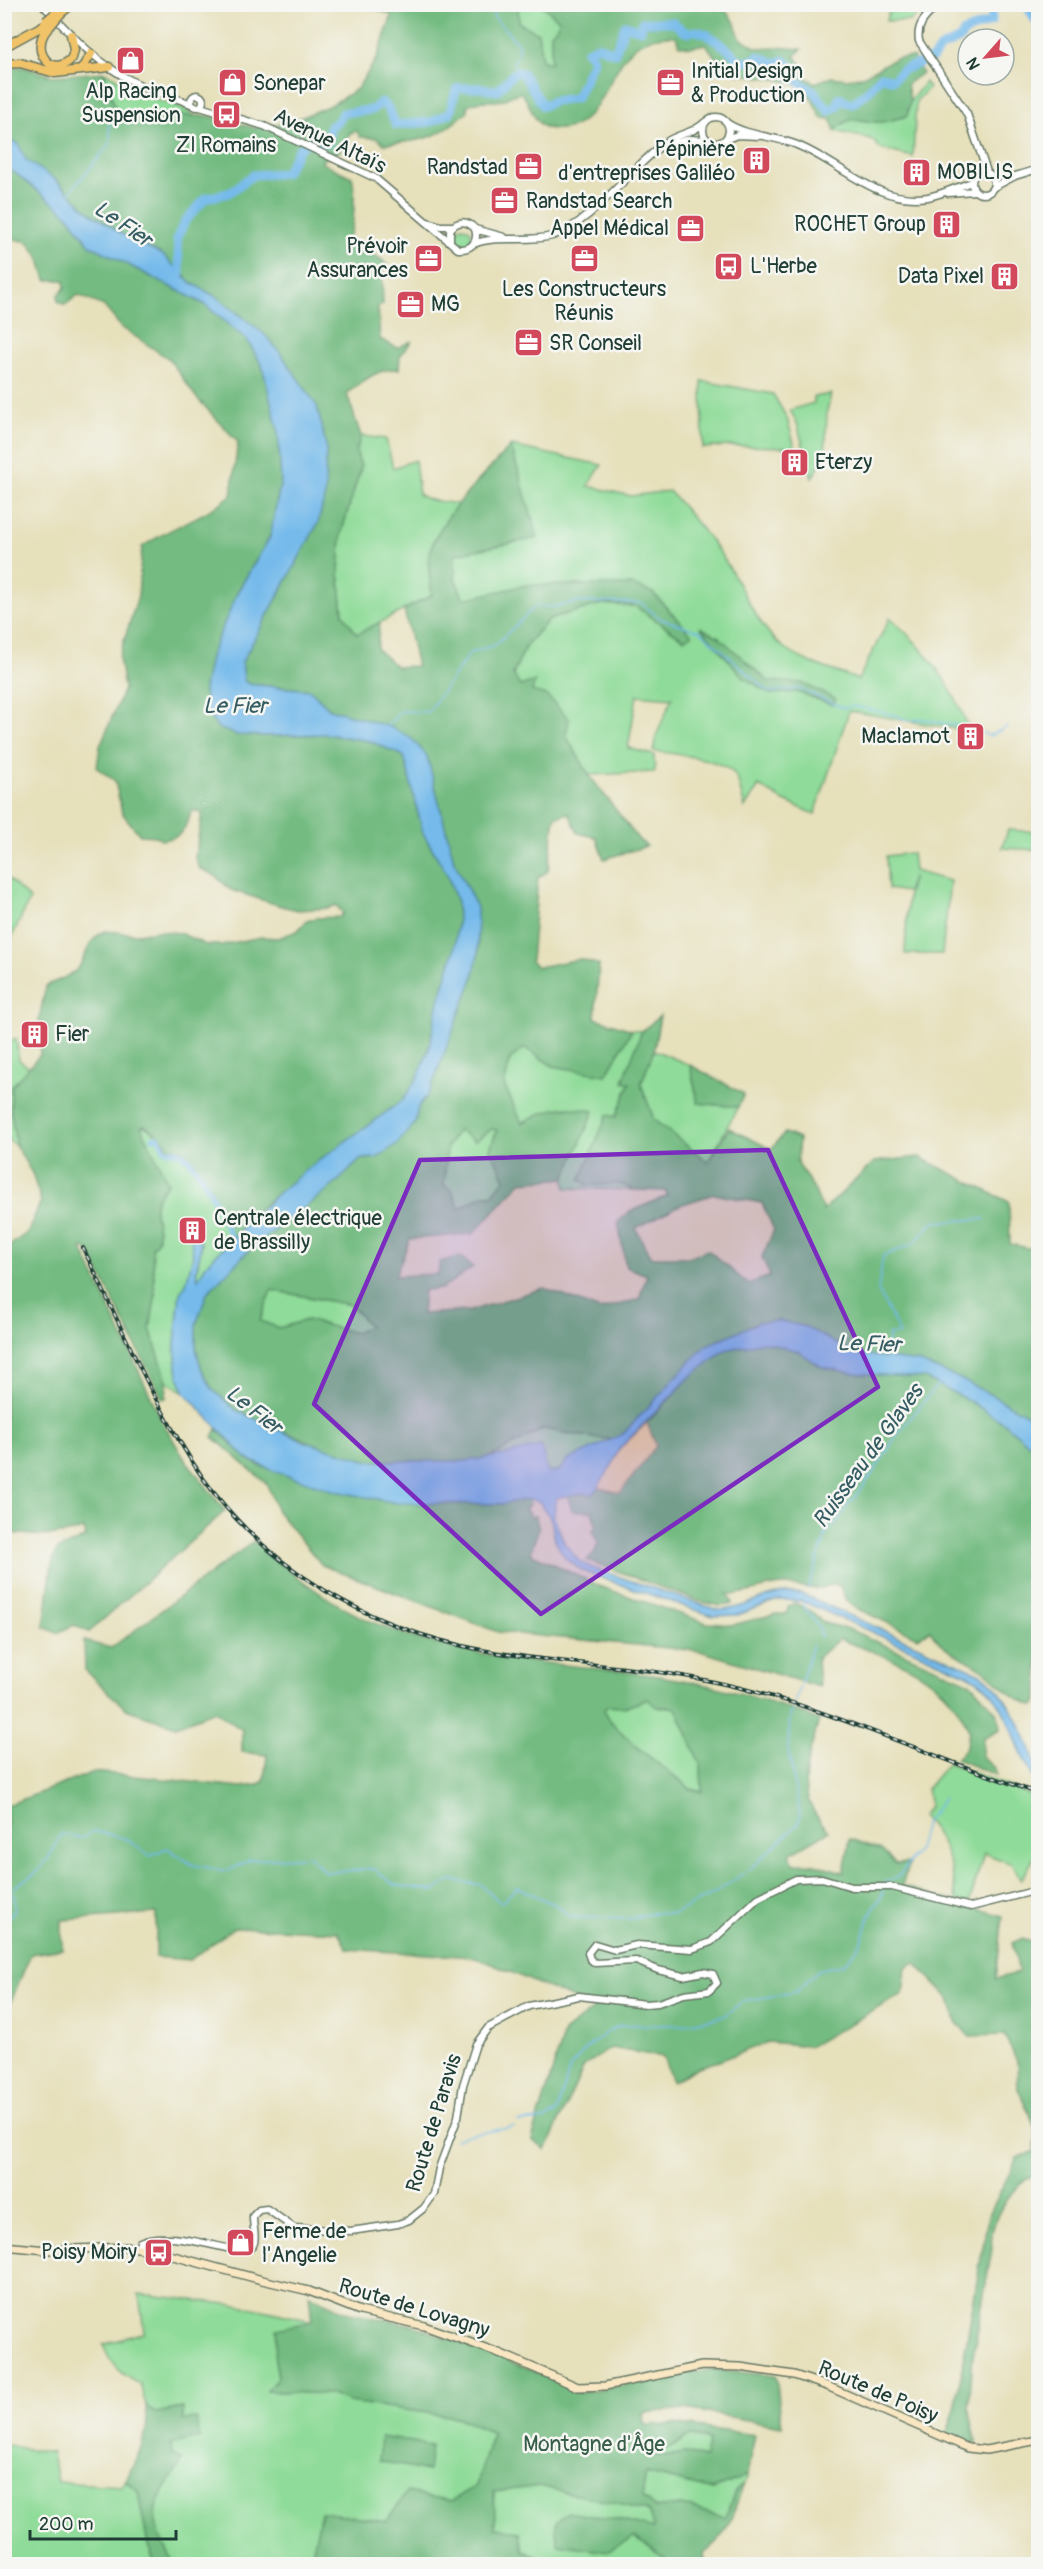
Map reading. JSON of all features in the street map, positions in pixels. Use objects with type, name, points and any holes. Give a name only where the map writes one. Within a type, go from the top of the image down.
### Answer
[{"type":"highway","points":[[4,45],[48,23],[62,9],[72,4]]},
{"type":"highway","points":[[48,23],[40,40],[43,57],[49,63],[57,65],[66,63],[72,58],[90,53]]},
{"type":"highway","points":[[71,35],[74,50],[72,58]]},
{"type":"highway","points":[[81,70],[90,53]]},
{"type":"highway","points":[[4,64],[20,63],[55,73],[109,67]]},
{"type":"main road","name":"Route de Lovagny","points":[[4,2246],[64,2250],[138,2248],[306,2290],[352,2309],[424,2326],[499,2353],[575,2387],[605,2386],[702,2366]]},
{"type":"main road","name":"Route de Poisy","points":[[702,2366],[740,2367],[809,2379],[968,2448],[986,2450],[1038,2440]]},
{"type":"street","points":[[42,4],[90,53],[109,67],[148,89],[179,99],[191,100],[200,95],[202,104],[195,107],[191,100]]},
{"type":"street","points":[[939,4],[920,23],[919,41],[967,114],[978,150],[994,187]]},
{"type":"street","name":"Avenue Altaïs","points":[[202,104],[264,126],[375,178],[450,240]]},
{"type":"street","points":[[511,239],[475,229],[465,222],[453,226],[449,235],[450,240],[458,249],[465,249],[474,244],[546,237],[574,225],[671,138],[694,131],[715,117],[737,128],[772,136],[818,154],[881,193],[917,198],[974,190],[985,194],[1015,176],[1038,169]]},
{"type":"street","points":[[705,122],[702,131],[706,140]]},
{"type":"street","points":[[727,123],[729,130],[727,139]]},
{"type":"street","points":[[655,152],[670,144],[689,139],[706,140],[717,144],[736,135],[772,136]]},
{"type":"street","points":[[974,190],[972,182],[976,174],[978,150]]},
{"type":"street","points":[[976,174],[1015,176]]},
{"type":"street","points":[[945,193],[972,182]]},
{"type":"street","name":"Avenue Altaïs","points":[[424,220],[441,226],[453,226]]},
{"type":"street","points":[[474,244],[477,234],[475,229]]},
{"type":"street","name":"Route de Paravis","points":[[138,2248],[140,2242],[164,2238],[240,2251],[246,2250],[255,2241],[253,2216],[258,2210],[264,2208],[272,2211],[291,2227],[306,2229],[356,2231],[409,2220],[424,2208],[434,2194],[439,2168],[458,2116],[464,2081],[476,2044],[484,2031],[537,2003],[583,1996],[653,2003],[684,1994],[709,1991],[717,1983],[713,1974],[708,1972],[683,1976],[658,1970],[636,1961],[595,1963],[588,1957],[588,1950],[597,1944],[615,1950],[637,1946],[692,1949],[703,1947],[758,1898],[796,1879],[822,1878],[852,1887],[874,1886],[914,1891],[971,1906],[1038,1890]]},
{"type":"highlighted area","points":[[768,1150],[878,1387],[541,1614],[314,1404],[420,1160]]},
{"type":"green space","points":[[891,4],[929,5],[911,21],[886,21]]},
{"type":"green space","points":[[364,5],[515,5],[518,7],[519,23],[538,33],[542,61],[551,63],[551,33],[558,26],[559,20],[542,5],[721,5],[734,21],[740,38],[757,48],[802,49],[794,56],[806,69],[801,75],[815,83],[831,77],[848,79],[863,76],[896,58],[913,57],[922,73],[907,84],[910,101],[907,116],[882,122],[851,120],[835,131],[831,119],[821,118],[810,97],[800,86],[725,71],[706,44],[690,47],[679,45],[676,36],[660,37],[640,43],[626,56],[594,110],[572,127],[549,129],[544,127],[536,120],[521,93],[518,93],[502,100],[480,101],[467,106],[468,111],[447,128],[430,137],[384,144],[377,138],[360,137],[357,131],[350,133],[339,152],[322,160],[322,163],[352,177],[353,221],[345,246],[378,257],[387,265],[382,272],[383,304],[378,307],[380,339],[397,348],[412,341],[400,356],[399,369],[377,373],[347,394],[361,436],[356,451],[361,467],[341,534],[339,573],[343,614],[357,634],[380,622],[377,649],[397,667],[417,666],[404,610],[432,595],[429,557],[433,543],[463,498],[511,446],[538,538],[455,554],[455,579],[464,599],[527,585],[632,585],[653,593],[692,635],[684,639],[635,606],[601,604],[549,619],[527,644],[513,674],[520,686],[535,681],[532,691],[546,695],[569,719],[566,736],[589,775],[639,840],[647,846],[604,859],[596,837],[578,833],[569,813],[555,817],[548,871],[538,878],[531,961],[538,967],[580,959],[599,965],[595,1018],[632,1030],[606,1075],[553,1066],[525,1048],[511,1058],[504,1085],[522,1123],[556,1109],[573,1108],[594,1111],[565,1178],[521,1182],[473,1234],[410,1239],[395,1276],[438,1274],[440,1262],[459,1256],[473,1267],[441,1289],[424,1290],[422,1314],[470,1311],[544,1288],[600,1310],[639,1299],[647,1275],[626,1267],[618,1222],[629,1212],[667,1196],[666,1191],[634,1190],[621,1184],[587,1185],[580,1180],[607,1115],[616,1117],[630,1083],[623,1081],[642,1031],[660,1016],[654,1050],[641,1084],[654,1120],[708,1162],[729,1128],[771,1149],[785,1133],[799,1139],[797,1162],[815,1191],[823,1211],[874,1162],[919,1157],[1009,1202],[1010,1244],[1038,1250],[1038,1426],[1028,1415],[956,1377],[918,1362],[853,1353],[780,1321],[759,1322],[705,1346],[623,1434],[613,1439],[543,1429],[488,1458],[466,1461],[370,1461],[338,1453],[236,1410],[212,1389],[201,1368],[196,1348],[196,1325],[207,1293],[249,1250],[335,1184],[361,1159],[377,1158],[415,1123],[418,1107],[429,1093],[473,978],[478,954],[477,908],[454,861],[427,756],[370,721],[343,715],[330,709],[310,690],[248,684],[244,680],[242,662],[318,523],[297,379],[279,351],[242,316],[218,298],[190,282],[163,255],[127,237],[87,210],[56,180],[25,160],[18,143],[5,141],[4,67],[23,67],[53,76],[104,72],[117,114],[209,116],[255,128],[288,123],[333,104],[357,89],[377,58],[392,15]],"holes":[[[492,1129],[497,1130],[490,1149],[505,1179],[492,1195],[483,1195],[459,1209],[452,1190],[444,1186],[447,1147],[458,1130],[475,1141]],[[714,1194],[762,1203],[774,1230],[762,1257],[770,1276],[748,1284],[708,1250],[690,1257],[650,1257],[636,1228],[680,1205]],[[271,1290],[351,1305],[369,1326],[356,1333],[307,1320],[279,1328],[260,1321]]]},
{"type":"green space","points":[[515,5],[542,5],[559,20],[559,26],[551,33],[552,63],[542,61],[538,33],[519,23],[518,8]]},
{"type":"green space","points":[[104,72],[142,94],[176,105],[195,116],[117,114]]},
{"type":"green space","points":[[925,82],[929,88],[916,101],[913,157],[881,149],[871,139],[835,131],[851,120],[882,122],[907,116],[910,101]]},
{"type":"green space","points":[[5,165],[67,214],[90,245],[204,304],[247,340],[262,365],[278,429],[281,480],[270,537],[238,591],[210,657],[268,736],[325,734],[370,741],[404,756],[423,833],[447,874],[457,902],[458,919],[454,951],[439,1001],[428,1052],[418,1077],[403,1100],[307,1169],[258,1210],[231,1240],[228,1227],[212,1192],[183,1150],[168,1147],[160,1136],[144,1125],[141,1127],[168,1183],[158,1196],[155,1205],[158,1237],[152,1247],[155,1297],[150,1329],[167,1381],[166,1398],[162,1398],[89,1252],[85,1248],[82,1249],[162,1421],[182,1455],[225,1511],[89,1632],[74,1625],[57,1633],[44,1627],[52,1563],[57,1550],[86,1537],[84,1529],[63,1534],[44,1535],[5,1532],[5,1257],[12,1244],[28,1232],[41,1201],[32,1173],[16,1146],[11,1111],[11,1087],[40,1055],[39,1019],[46,986],[74,972],[94,938],[105,931],[135,934],[159,931],[180,933],[206,945],[222,945],[261,937],[278,938],[297,931],[307,921],[316,918],[340,917],[343,913],[336,905],[329,908],[298,910],[231,890],[214,875],[199,868],[195,858],[202,813],[192,810],[183,831],[175,836],[162,840],[156,836],[140,835],[122,813],[115,781],[97,768],[100,746],[124,689],[119,657],[138,596],[142,547],[210,510],[231,495],[238,442],[196,397],[169,359],[121,327],[104,306],[78,295],[65,305],[58,301],[58,295],[65,288],[64,280],[46,280],[40,259],[28,242],[5,237]]},
{"type":"green space","points":[[459,227],[467,227],[472,232],[470,243],[459,245],[454,240],[454,232]]},
{"type":"green space","points":[[702,381],[773,394],[787,418],[795,447],[703,448]]},
{"type":"green space","points":[[831,394],[827,412],[825,456],[812,478],[797,423],[790,410],[814,403],[814,397]]},
{"type":"green space","points":[[361,436],[386,439],[393,468],[415,460],[419,495],[430,500],[459,504],[433,542],[428,560],[432,595],[357,635],[343,614],[339,573],[341,534],[361,467],[356,451]]},
{"type":"green space","points":[[511,446],[602,465],[588,486],[631,496],[669,491],[718,550],[750,606],[774,639],[791,653],[809,662],[858,680],[890,618],[915,642],[937,669],[955,698],[969,729],[963,730],[849,711],[815,814],[784,801],[759,786],[745,807],[736,777],[729,769],[720,764],[697,758],[653,751],[657,734],[672,698],[637,695],[628,748],[654,755],[655,772],[589,775],[566,736],[532,691],[520,687],[513,675],[527,644],[549,619],[601,604],[635,606],[683,639],[692,635],[653,593],[527,585],[464,600],[455,579],[455,554],[537,538]]},
{"type":"green space","points":[[700,627],[719,637],[768,681],[802,683],[836,699],[833,705],[797,692],[770,694],[743,677]]},
{"type":"green space","points":[[1008,830],[1038,832],[1038,850],[1002,848]]},
{"type":"green space","points":[[912,853],[914,871],[950,881],[942,954],[905,954],[908,894],[913,876],[907,892],[888,889],[886,856]]},
{"type":"green space","points":[[5,876],[30,899],[5,951]]},
{"type":"green space","points":[[632,1030],[642,1031],[624,1080],[630,1083],[616,1117],[607,1115],[587,1185],[621,1184],[634,1190],[566,1188],[565,1178],[593,1111],[572,1108],[556,1109],[522,1123],[504,1085],[511,1058],[525,1048],[553,1066],[606,1075]]},
{"type":"green space","points":[[16,1039],[19,1060],[30,1068],[11,1087],[11,1111],[16,1146],[5,1137],[5,1043]]},
{"type":"green space","points":[[654,1050],[690,1065],[698,1103],[738,1107],[708,1162],[654,1120],[641,1084]]},
{"type":"green space","points":[[690,1065],[744,1094],[738,1107],[698,1103]]},
{"type":"green space","points":[[143,1125],[160,1136],[165,1145],[183,1149],[198,1167],[224,1218],[231,1240],[206,1265],[198,1280],[196,1275],[202,1243],[193,1243],[193,1256],[186,1284],[180,1293],[175,1344],[178,1376],[185,1393],[167,1381],[150,1329],[155,1297],[152,1247],[158,1238],[155,1207],[157,1198],[168,1183],[141,1128]]},
{"type":"green space","points":[[492,1129],[497,1129],[490,1149],[506,1179],[492,1195],[483,1195],[458,1209],[452,1190],[444,1186],[447,1146],[458,1130],[475,1141]]},
{"type":"green space","points":[[271,1290],[351,1305],[369,1326],[356,1334],[307,1320],[279,1328],[260,1321]]},
{"type":"green space","points":[[764,1342],[798,1351],[822,1367],[852,1373],[925,1378],[968,1400],[1006,1424],[1038,1452],[1038,1700],[1034,1706],[1012,1695],[985,1671],[941,1644],[930,1630],[918,1637],[856,1608],[846,1600],[840,1586],[832,1584],[814,1588],[777,1585],[727,1594],[732,1604],[720,1606],[696,1600],[587,1560],[594,1554],[598,1543],[592,1532],[596,1526],[592,1511],[572,1511],[567,1494],[593,1494],[597,1487],[620,1493],[656,1446],[647,1423],[691,1376],[725,1350]]},
{"type":"green space","points":[[217,1429],[246,1458],[260,1466],[336,1491],[397,1503],[501,1504],[529,1499],[530,1504],[525,1509],[531,1517],[535,1516],[539,1528],[530,1553],[601,1587],[707,1623],[733,1625],[775,1614],[787,1614],[788,1607],[795,1603],[811,1611],[824,1623],[848,1629],[971,1683],[996,1712],[1000,1722],[1000,1729],[983,1738],[982,1757],[994,1768],[996,1775],[956,1759],[965,1750],[969,1731],[959,1711],[947,1695],[932,1682],[897,1662],[839,1639],[817,1658],[819,1687],[700,1651],[498,1632],[322,1565],[277,1511],[267,1484],[213,1437]]},
{"type":"green space","points":[[543,1429],[613,1439],[594,1448],[560,1470],[548,1473],[510,1454],[488,1458]]},
{"type":"green space","points":[[254,1541],[292,1573],[332,1601],[396,1632],[433,1643],[507,1658],[699,1683],[760,1699],[819,1720],[807,1765],[806,1791],[817,1817],[829,1831],[790,1854],[793,1864],[813,1864],[844,1872],[850,1839],[881,1850],[896,1864],[909,1863],[902,1886],[1003,1916],[996,1979],[1019,1972],[1012,1943],[1021,1939],[1035,1941],[1038,1931],[1038,2173],[1028,2178],[1011,2194],[1003,2204],[994,2226],[973,2356],[969,2409],[977,2444],[946,2435],[955,2409],[988,2217],[1017,2158],[1035,2151],[1036,2128],[1018,2089],[1017,2061],[1004,2035],[969,2036],[956,2022],[951,2000],[915,1963],[906,1968],[903,1994],[810,2046],[768,2042],[698,2067],[672,2082],[663,2057],[611,2048],[584,2066],[546,2150],[532,2140],[564,2032],[595,2008],[475,1957],[347,1949],[338,1932],[235,1927],[190,1960],[156,1957],[156,1913],[62,1920],[62,1949],[31,1954],[5,2015],[4,1826],[7,1825],[5,1806],[94,1772],[241,1787],[257,1785],[264,1781],[267,1755],[242,1752],[242,1730],[215,1711],[176,1726],[126,1709],[85,1670],[84,1641],[111,1648]],"holes":[[[648,1699],[656,1707],[673,1707],[677,1710],[701,1766],[702,1792],[689,1788],[642,1751],[618,1729],[604,1710],[607,1706],[626,1707]]]},
{"type":"green space","points":[[648,1699],[661,1708],[673,1707],[677,1710],[701,1766],[702,1793],[689,1788],[642,1751],[618,1729],[604,1710],[607,1706],[626,1707]]},
{"type":"green space","points":[[948,1763],[1038,1798],[1038,1853],[1026,1872],[1021,1879],[1012,1864],[984,1853],[969,1904],[956,1900],[947,1855],[936,1834],[922,1816],[930,1806],[927,1788]]},
{"type":"green space","points":[[139,2294],[245,2306],[312,2321],[275,2360],[278,2376],[268,2391],[329,2394],[350,2402],[456,2417],[493,2433],[476,2486],[452,2501],[407,2492],[387,2521],[321,2512],[310,2564],[174,2564],[156,2529],[154,2506],[183,2460],[171,2454],[170,2445],[197,2420],[183,2420],[182,2408],[155,2414],[146,2405],[140,2384],[117,2368],[103,2345],[144,2332]]},
{"type":"green space","name":"Montagne d'Âge","points":[[309,2295],[349,2313],[413,2325],[529,2369],[579,2393],[712,2369],[776,2376],[782,2426],[684,2409],[643,2413],[644,2425],[672,2424],[755,2435],[747,2475],[713,2490],[646,2473],[642,2497],[654,2508],[681,2505],[725,2518],[736,2490],[744,2483],[730,2522],[719,2540],[704,2553],[705,2560],[673,2564],[634,2537],[609,2551],[557,2544],[556,2522],[567,2512],[619,2520],[654,2529],[648,2511],[539,2486],[494,2492],[495,2528],[520,2531],[523,2551],[555,2564],[310,2564],[321,2512],[387,2521],[407,2492],[452,2501],[476,2486],[493,2433],[456,2417],[350,2402],[329,2394],[267,2391],[278,2376],[275,2360],[277,2329],[312,2321]],"holes":[[[690,2436],[704,2437],[709,2440],[705,2458],[685,2453],[666,2457],[652,2454],[653,2446],[666,2449]]]},
{"type":"green space","points":[[146,2405],[155,2413],[183,2408],[183,2420],[196,2419],[200,2437],[171,2445],[172,2454],[183,2460],[158,2501],[156,2510],[159,2531],[174,2564],[155,2564],[148,2545],[138,2492],[126,2480],[145,2435]]},
{"type":"green space","points":[[690,2436],[709,2440],[705,2458],[685,2453],[666,2457],[652,2454],[653,2446],[666,2449]]},
{"type":"green space","points":[[381,2437],[431,2445],[428,2471],[379,2461]]},
{"type":"green space","points":[[4,2445],[52,2453],[57,2482],[121,2486],[126,2480],[138,2492],[148,2545],[155,2564],[5,2564]]},
{"type":"green space","points":[[646,2473],[713,2490],[747,2475],[744,2483],[736,2490],[725,2518],[681,2505],[654,2508],[642,2497]]},
{"type":"green space","points":[[539,2486],[648,2511],[655,2530],[619,2520],[634,2537],[673,2564],[555,2564],[523,2551],[495,2529],[494,2492]]},
{"type":"sand","points":[[647,1423],[656,1446],[620,1493],[597,1487],[611,1468],[619,1449]]},
{"type":"water","name":"Le Fier","points":[[5,141],[18,143],[26,160],[56,180],[87,210],[127,237],[163,255],[190,282],[218,298],[263,333],[279,351],[317,406],[326,446],[325,495],[318,523],[242,662],[244,680],[248,684],[310,690],[330,709],[390,727],[411,738],[427,756],[454,861],[477,908],[478,954],[473,978],[429,1093],[418,1107],[415,1123],[398,1143],[377,1158],[361,1159],[335,1184],[249,1250],[207,1293],[196,1325],[196,1348],[201,1368],[212,1389],[236,1410],[303,1441],[369,1461],[466,1461],[541,1446],[548,1473],[560,1470],[566,1461],[623,1434],[705,1346],[759,1322],[780,1321],[806,1327],[853,1353],[918,1362],[956,1377],[1028,1415],[1038,1426],[1038,1452],[1006,1424],[968,1400],[925,1378],[852,1373],[822,1367],[798,1351],[764,1342],[725,1350],[691,1376],[619,1449],[611,1468],[593,1494],[581,1493],[556,1498],[554,1517],[565,1544],[579,1561],[593,1568],[718,1610],[739,1607],[780,1594],[802,1594],[981,1674],[1001,1694],[1020,1724],[1033,1757],[1038,1784],[1029,1770],[1003,1710],[983,1685],[968,1675],[802,1601],[778,1600],[738,1615],[713,1616],[587,1573],[570,1562],[561,1551],[555,1539],[551,1520],[540,1502],[529,1499],[501,1504],[397,1503],[335,1491],[276,1472],[246,1458],[185,1393],[178,1376],[175,1344],[180,1293],[186,1284],[193,1256],[191,1241],[199,1238],[200,1254],[196,1270],[198,1279],[206,1265],[278,1193],[307,1169],[403,1100],[418,1077],[428,1052],[439,1001],[454,951],[458,919],[457,902],[447,874],[423,833],[404,756],[370,741],[325,734],[237,735],[218,728],[206,712],[204,689],[210,657],[238,591],[270,537],[281,481],[278,430],[262,365],[247,340],[204,304],[90,245],[67,214],[5,165]]},
{"type":"waterway","points":[[481,4],[481,8],[491,5],[494,17],[519,45],[513,63],[518,72]]},
{"type":"waterway","points":[[695,31],[713,38],[741,62],[751,61],[758,56],[775,63],[784,60],[791,67],[791,77],[814,91],[829,111],[837,106],[839,98],[852,104],[881,76],[893,80],[902,70],[933,58],[940,48],[960,39],[964,32],[992,21],[992,4]]},
{"type":"waterway","points":[[1026,4],[1035,20],[1038,20]]},
{"type":"waterway","points":[[178,282],[180,272],[177,238],[185,221],[206,198],[229,193],[253,175],[285,173],[299,149],[309,141],[328,142],[330,127],[343,113],[372,110],[381,102],[388,108],[396,125],[431,122],[450,113],[458,88],[482,88],[497,91],[514,73],[518,72],[523,74],[543,106],[553,101],[576,98],[594,59],[587,51],[598,46],[615,53],[625,25],[641,30],[642,22],[673,22],[685,32],[689,32]]},
{"type":"waterway","points":[[69,193],[110,144],[109,110]]},
{"type":"waterway","points":[[387,726],[401,711],[428,712],[470,653],[495,645],[536,606],[553,607],[578,602],[641,603],[661,619],[700,631],[769,692],[799,689],[844,708],[853,706],[895,715],[909,721],[922,719],[970,728]]},
{"type":"waterway","points":[[978,731],[989,736],[1007,727]]},
{"type":"waterway","points":[[153,1138],[158,1137],[165,1150],[177,1151],[191,1162],[210,1192],[230,1236]]},
{"type":"waterway","points":[[888,1359],[888,1335],[900,1334],[878,1290],[883,1256],[913,1244],[933,1222],[985,1219]]},
{"type":"waterway","name":"Ruisseau de Glaves","points":[[808,1588],[827,1532],[839,1521],[848,1504],[875,1470],[897,1435],[938,1384]]},
{"type":"waterway","name":"Ruisseau de Glaves","points":[[804,1602],[803,1606],[819,1627],[821,1637]]},
{"type":"waterway","name":"Ruisseau de Glaves","points":[[4,1922],[15,1910],[13,1889],[41,1868],[61,1834],[83,1838],[93,1831],[127,1839],[149,1856],[167,1848],[193,1865],[227,1871],[250,1860],[309,1856],[325,1872],[375,1869],[394,1885],[435,1891],[450,1880],[481,1885],[501,1903],[517,1887],[558,1906],[570,1917],[630,1919],[653,1913],[673,1914],[715,1893],[750,1869],[799,1823],[800,1814],[788,1749],[790,1717],[813,1645]]},
{"type":"waterway","points":[[885,1883],[899,1876],[918,1850],[925,1823],[944,1798]]},
{"type":"waterway","points":[[518,2122],[544,2120],[557,2112],[570,2067],[588,2047],[621,2025],[683,2025],[724,2016],[743,2001],[796,1992],[818,1970],[844,1964],[860,1945],[870,1914],[883,1890]]},
{"type":"waterway","points":[[455,2140],[468,2135],[514,2127]]},
{"type":"railway","points":[[83,1248],[169,1423],[203,1478],[229,1511],[259,1541],[291,1568],[326,1591],[362,1611],[401,1627],[482,1650],[681,1676],[752,1691],[834,1717],[1038,1793]]},
{"type":"place","name":"Alp Racing Suspension","points":[[131,60]]},
{"type":"place","name":"Sonepar","points":[[232,83]]},
{"type":"place","name":"Initial Design & Production","points":[[670,83]]},
{"type":"place","name":"ZI Romains","points":[[226,114]]},
{"type":"place","name":"Pépinière d'entreprises Galiléo","points":[[756,161]]},
{"type":"place","name":"Randstad","points":[[529,167]]},
{"type":"place","name":"MOBILIS","points":[[916,172]]},
{"type":"place","name":"Randstad Search","points":[[505,201]]},
{"type":"place","name":"ROCHET Group","points":[[947,224]]},
{"type":"place","name":"Appel Médical","points":[[690,228]]},
{"type":"place","name":"Prévoir Assurances","points":[[429,258]]},
{"type":"place","name":"Les Constructeurs Réunis","points":[[584,258]]},
{"type":"place","name":"L'Herbe","points":[[729,266]]},
{"type":"place","name":"Data Pixel","points":[[1005,276]]},
{"type":"place","name":"MG","points":[[410,304]]},
{"type":"place","name":"SR Conseil","points":[[528,343]]},
{"type":"place","name":"Eterzy","points":[[794,462]]},
{"type":"place","name":"Maclamot","points":[[971,736]]},
{"type":"place","name":"Fier","points":[[34,1034]]},
{"type":"place","name":"Centrale électrique de Brassilly","points":[[193,1230]]},
{"type":"place","name":"Ferme de l'Angelie","points":[[241,2243]]},
{"type":"place","name":"Poisy Moiry","points":[[158,2252]]}]
